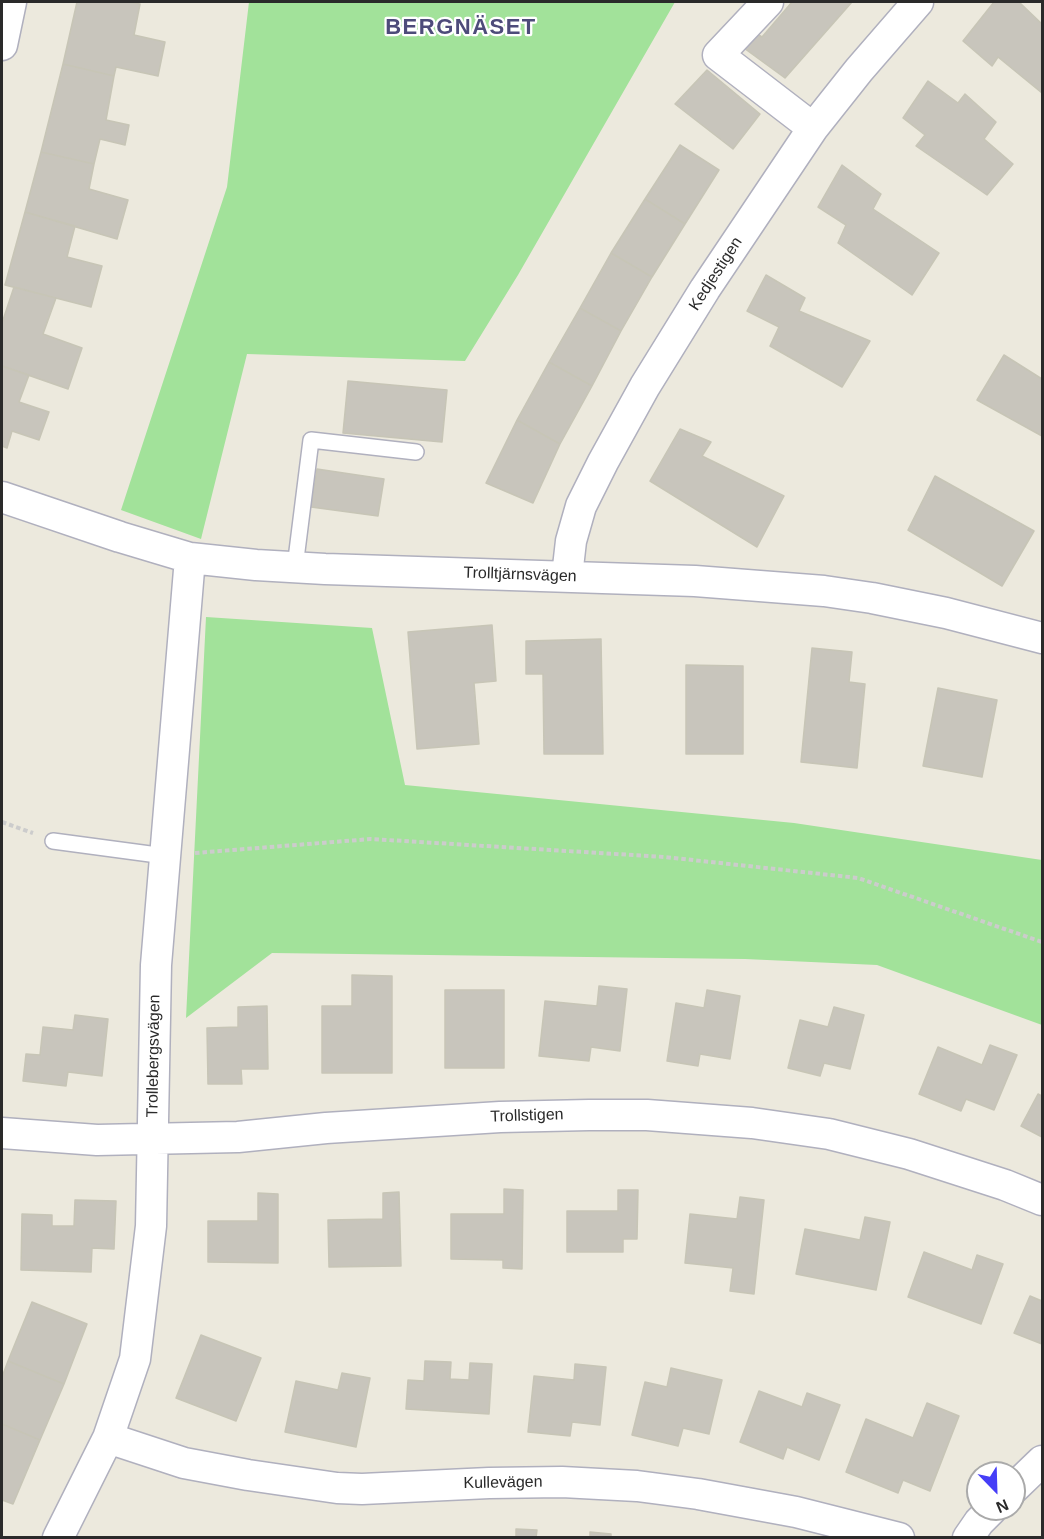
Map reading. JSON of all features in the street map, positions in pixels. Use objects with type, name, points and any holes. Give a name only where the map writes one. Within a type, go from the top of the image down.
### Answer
[{"type":"street","points":[[2,45],[11,2]]},
{"type":"street","points":[[768,2],[718,55],[813,128]]},
{"type":"street","name":"Kedjestigen","points":[[567,576],[571,541],[581,506],[645,386],[705,288],[813,128],[918,2]]},
{"type":"street","name":"Trolltjärnsvägen","points":[[2,497],[190,558],[256,566],[695,580],[824,591],[1038,627]]},
{"type":"street","name":"Trollebergsvägen","points":[[58,1538],[108,1438],[135,1359],[151,1226],[156,965],[190,558]]},
{"type":"street","name":"Trollstigen","points":[[2,1133],[97,1140],[238,1137],[326,1128],[500,1117],[648,1115],[752,1123],[829,1134],[909,1154],[1005,1185],[1042,1200]]},
{"type":"street","name":"Kullevägen","points":[[108,1438],[184,1463],[336,1488],[562,1482],[637,1486],[698,1494],[796,1512],[899,1538]]},
{"type":"street","points":[[1026,1476],[1042,1461]]},
{"type":"street","points":[[968,1538],[980,1521]]},
{"type":"lane","points":[[295,567],[311,440],[416,452]]},
{"type":"lane","points":[[53,841],[165,856]]},
{"type":"path","points":[[2,822],[53,841]]},
{"type":"path","points":[[165,856],[371,839],[665,857],[858,878],[1042,942]]},
{"type":"green space","points":[[249,2],[675,2],[518,275],[465,361],[247,354],[201,539],[121,510],[227,187]]},
{"type":"green space","points":[[206,617],[372,628],[405,785],[794,823],[1042,860],[1042,1025],[877,965],[745,959],[272,953],[186,1018]]},
{"type":"building","points":[[77,2],[140,4],[134,35],[165,42],[158,76],[116,67],[114,76],[63,64]]},
{"type":"building","points":[[792,2],[852,2],[785,78],[737,43],[749,29],[762,37]]},
{"type":"building","points":[[994,2],[1019,2],[1042,24],[1042,93],[998,57],[992,66],[963,41]]},
{"type":"building","points":[[63,64],[114,76],[106,120],[129,125],[125,145],[100,139],[94,164],[41,152]]},
{"type":"building","points":[[707,70],[760,114],[733,149],[675,104]]},
{"type":"building","points":[[928,81],[958,103],[965,94],[996,122],[984,139],[1013,164],[987,195],[916,146],[925,135],[903,118]]},
{"type":"building","points":[[680,145],[719,170],[685,224],[645,199]]},
{"type":"building","points":[[41,152],[94,164],[89,189],[128,200],[117,239],[25,212]]},
{"type":"building","points":[[842,165],[881,194],[873,209],[939,253],[912,295],[838,243],[846,225],[818,207]]},
{"type":"building","points":[[645,199],[685,224],[652,277],[611,253]]},
{"type":"building","points":[[25,212],[75,226],[67,257],[102,266],[91,307],[5,285]]},
{"type":"building","points":[[611,253],[652,277],[621,331],[580,308]]},
{"type":"building","points":[[766,275],[805,298],[799,311],[870,341],[842,387],[770,346],[779,327],[747,311]]},
{"type":"building","points":[[14,287],[56,298],[43,334],[82,348],[68,389],[2,366],[2,323]]},
{"type":"building","points":[[580,308],[621,331],[592,386],[549,362]]},
{"type":"building","points":[[1004,355],[1042,379],[1042,436],[977,400]]},
{"type":"building","points":[[549,362],[592,386],[560,444],[517,420]]},
{"type":"building","points":[[2,366],[29,375],[19,402],[49,412],[39,440],[12,431],[7,448],[2,446]]},
{"type":"building","points":[[348,381],[447,390],[442,442],[343,433]]},
{"type":"building","points":[[517,420],[560,444],[533,503],[486,483]]},
{"type":"building","points":[[680,429],[711,442],[702,456],[784,496],[757,547],[650,481]]},
{"type":"building","points":[[317,469],[384,479],[378,516],[311,507]]},
{"type":"building","points":[[935,476],[1034,531],[1002,586],[908,530]]},
{"type":"building","points":[[492,625],[496,681],[474,683],[479,744],[417,749],[408,632]]},
{"type":"building","points":[[601,639],[603,754],[544,754],[543,674],[526,674],[526,641]]},
{"type":"building","points":[[812,648],[852,652],[849,682],[865,684],[857,768],[801,762]]},
{"type":"building","points":[[686,665],[743,666],[743,754],[686,754]]},
{"type":"building","points":[[938,688],[997,700],[982,777],[923,766]]},
{"type":"building","points":[[352,975],[392,976],[392,1073],[322,1073],[322,1006],[352,1006]]},
{"type":"building","points":[[599,986],[627,989],[620,1051],[591,1047],[589,1061],[539,1056],[545,1001],[597,1006]]},
{"type":"building","points":[[445,990],[504,990],[504,1068],[445,1068]]},
{"type":"building","points":[[707,990],[740,996],[730,1059],[700,1054],[698,1066],[667,1061],[676,1003],[704,1008]]},
{"type":"building","points":[[267,1006],[268,1069],[241,1069],[242,1084],[208,1084],[207,1028],[238,1027],[238,1007]]},
{"type":"building","points":[[834,1007],[864,1015],[850,1069],[824,1063],[820,1076],[788,1068],[800,1020],[828,1027]]},
{"type":"building","points":[[75,1015],[108,1019],[102,1076],[68,1072],[66,1086],[23,1081],[26,1054],[40,1055],[43,1027],[73,1030]]},
{"type":"building","points":[[990,1045],[1017,1055],[994,1110],[966,1099],[961,1111],[919,1094],[938,1047],[982,1065]]},
{"type":"building","points":[[1038,1094],[1042,1096],[1042,1137],[1021,1126]]},
{"type":"building","points":[[504,1189],[523,1190],[522,1269],[503,1268],[503,1260],[451,1259],[451,1214],[504,1214]]},
{"type":"building","points":[[618,1190],[638,1190],[637,1239],[623,1239],[623,1252],[567,1252],[567,1211],[618,1211]]},
{"type":"building","points":[[399,1192],[401,1266],[329,1267],[328,1220],[383,1219],[383,1193]]},
{"type":"building","points":[[258,1193],[278,1194],[278,1263],[208,1262],[208,1221],[258,1221]]},
{"type":"building","points":[[740,1197],[764,1200],[754,1294],[730,1291],[733,1268],[685,1263],[690,1214],[737,1219]]},
{"type":"building","points":[[75,1200],[116,1201],[114,1249],[92,1248],[91,1272],[21,1270],[22,1214],[52,1215],[52,1226],[74,1226]]},
{"type":"building","points":[[865,1217],[890,1222],[876,1290],[796,1274],[805,1229],[860,1240]]},
{"type":"building","points":[[924,1252],[972,1270],[977,1255],[1003,1264],[981,1324],[908,1297]]},
{"type":"building","points":[[1030,1296],[1042,1301],[1042,1344],[1014,1333]]},
{"type":"building","points":[[32,1302],[87,1324],[64,1384],[8,1361]]},
{"type":"building","points":[[201,1335],[261,1358],[236,1421],[176,1398]]},
{"type":"building","points":[[8,1361],[64,1384],[40,1440],[2,1424],[2,1377]]},
{"type":"building","points":[[425,1361],[451,1362],[450,1379],[469,1380],[470,1363],[492,1364],[489,1414],[406,1409],[408,1380],[424,1381]]},
{"type":"building","points":[[575,1364],[606,1367],[600,1425],[572,1422],[570,1436],[528,1432],[534,1376],[574,1380]]},
{"type":"building","points":[[671,1368],[722,1380],[709,1434],[683,1428],[678,1446],[632,1435],[645,1382],[667,1387]]},
{"type":"building","points":[[342,1373],[370,1378],[356,1447],[285,1432],[296,1381],[338,1390]]},
{"type":"building","points":[[759,1391],[802,1407],[807,1393],[840,1405],[819,1460],[787,1447],[783,1459],[740,1442]]},
{"type":"building","points":[[927,1403],[959,1416],[930,1491],[903,1480],[898,1493],[846,1472],[866,1419],[913,1438]]},
{"type":"building","points":[[2,1424],[40,1440],[13,1504],[2,1500]]},
{"type":"building","points":[[516,1529],[537,1530],[536,1538],[516,1538]]},
{"type":"building","points":[[590,1532],[611,1534],[611,1538],[590,1538]]},
{"type":"district","name":"BERGNÄSET","points":[[461,28]]}]
